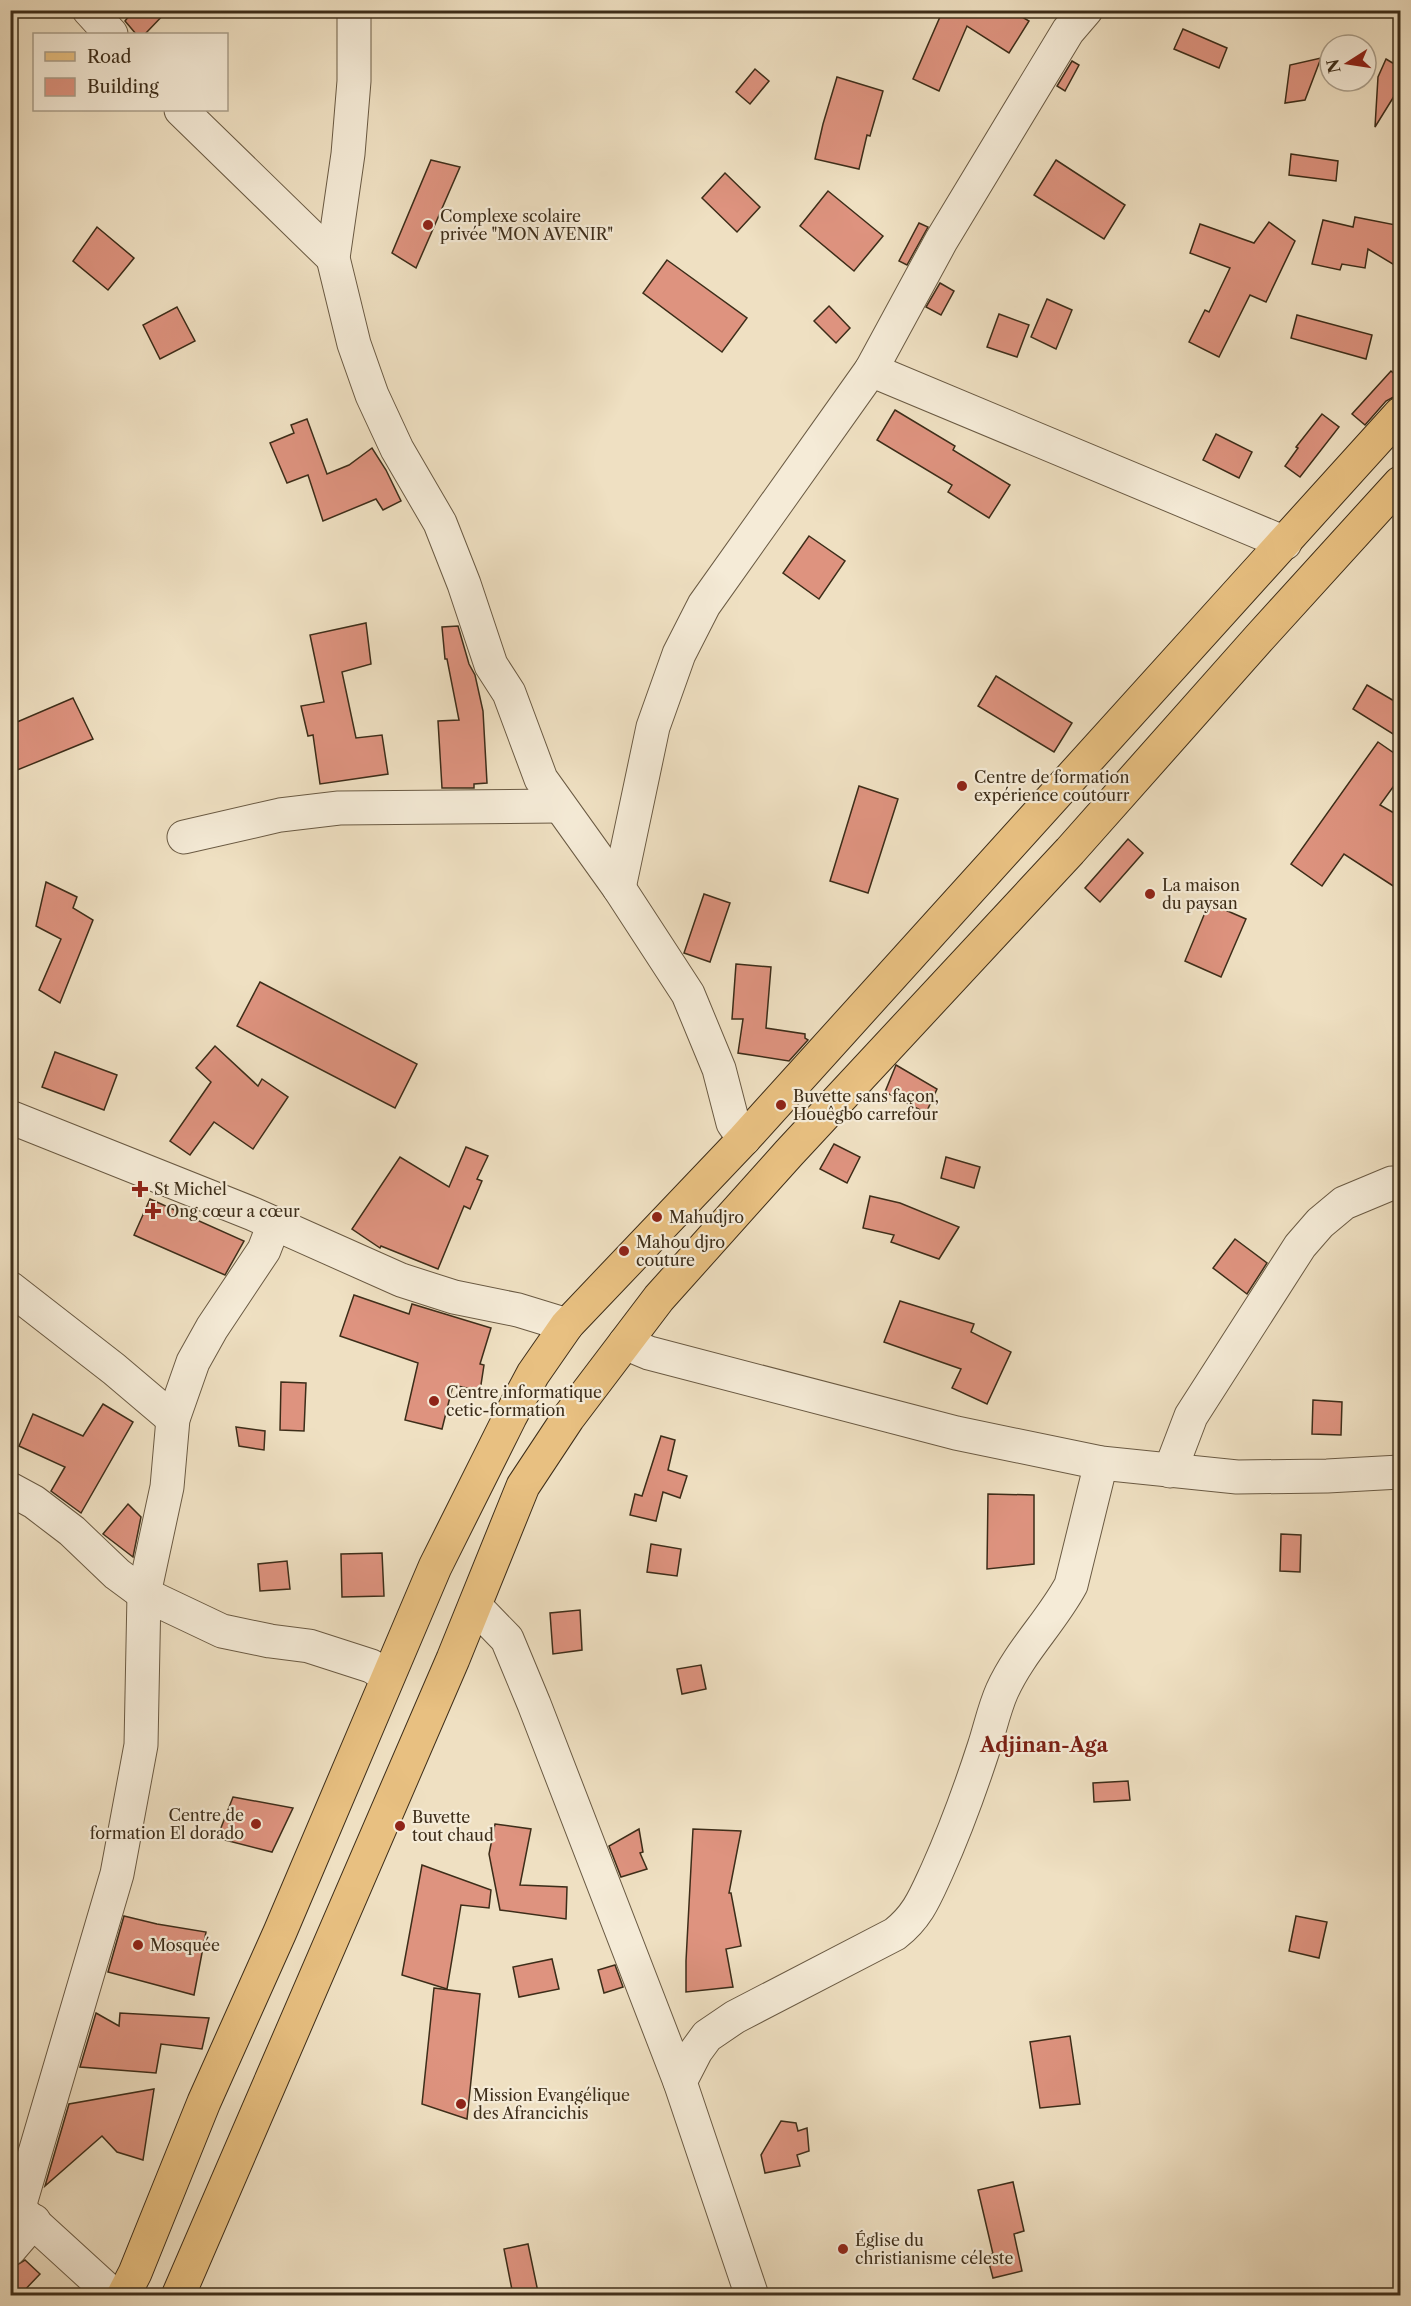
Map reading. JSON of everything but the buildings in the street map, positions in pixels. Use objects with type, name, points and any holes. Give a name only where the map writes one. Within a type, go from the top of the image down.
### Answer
[{"type":"main road","points":[[123,2295],[135,2273],[204,2102],[280,1932],[435,1567],[510,1417],[534,1374],[567,1325],[744,1139],[1027,824],[1401,414]]},
{"type":"main road","points":[[182,2294],[475,1606],[523,1486],[568,1418],[659,1298],[789,1153],[1070,851],[1401,483]]},
{"type":"street","points":[[89,10],[110,33]]},
{"type":"street","points":[[354,10],[354,81],[348,154],[333,258],[354,344],[372,394],[397,449],[440,523],[464,584],[491,665],[509,693],[541,779],[558,806],[620,888],[688,994],[720,1070],[733,1123],[744,1139]]},
{"type":"street","points":[[620,888],[653,727],[679,654],[704,605],[871,370],[941,241],[1068,31],[1086,10]]},
{"type":"street","points":[[182,111],[333,258]]},
{"type":"street","points":[[871,370],[1285,543]]},
{"type":"street","points":[[184,837],[280,815],[339,808],[558,806]]},
{"type":"street","points":[[10,1117],[274,1224],[401,1280],[454,1297],[518,1310],[567,1325]]},
{"type":"street","points":[[1170,1471],[1191,1416],[1300,1246],[1320,1223],[1344,1203],[1392,1183]]},
{"type":"street","points":[[10,2248],[117,1874],[141,1745],[144,1594],[167,1488],[173,1419],[193,1362],[264,1250],[274,1224]]},
{"type":"street","points":[[10,1288],[114,1369],[173,1419]]},
{"type":"street","points":[[625,1343],[649,1353],[855,1408],[956,1433],[1101,1463],[1237,1477],[1401,1472]]},
{"type":"street","points":[[680,2082],[696,2051],[707,2036],[735,2017],[895,1935],[909,1923],[922,1905],[965,1805],[1000,1694],[1030,1641],[1063,1600],[1071,1585],[1101,1463]]},
{"type":"street","points":[[10,1489],[34,1502],[72,1531],[117,1574],[144,1594],[222,1632],[309,1646],[371,1666],[387,1676]]},
{"type":"street","points":[[475,1606],[507,1640],[534,1704],[680,2082],[752,2295]]},
{"type":"street","points":[[21,2209],[114,2295]]},
{"type":"place","name":"Complexe scolaire privée \"MON AVENIR\"","points":[[428,225]]},
{"type":"place","name":"Centre de formation expérience coutourr","points":[[962,786]]},
{"type":"place","name":"La maison du paysan","points":[[1150,894]]},
{"type":"place","name":"Buvette sans façon, Houêgbo carrefour","points":[[781,1105]]},
{"type":"place","name":"St Michel","points":[[140,1189]]},
{"type":"place","name":"Ong cœur a cœur","points":[[153,1211]]},
{"type":"place","name":"Mahudjro","points":[[657,1217]]},
{"type":"place","name":"Mahou djro couture","points":[[624,1251]]},
{"type":"place","name":"Centre informatique cetic-formation","points":[[434,1401]]},
{"type":"place","name":"Centre de formation El dorado","points":[[256,1824]]},
{"type":"place","name":"Buvette tout chaud","points":[[400,1826]]},
{"type":"place","name":"Mosquée","points":[[138,1945]]},
{"type":"place","name":"Mission Evangélique des Afrancichis","points":[[461,2104]]},
{"type":"place","name":"Église du christianisme céleste","points":[[843,2249]]},
{"type":"district","name":"Adjinan-Aga","points":[[1044,1745]]}]
